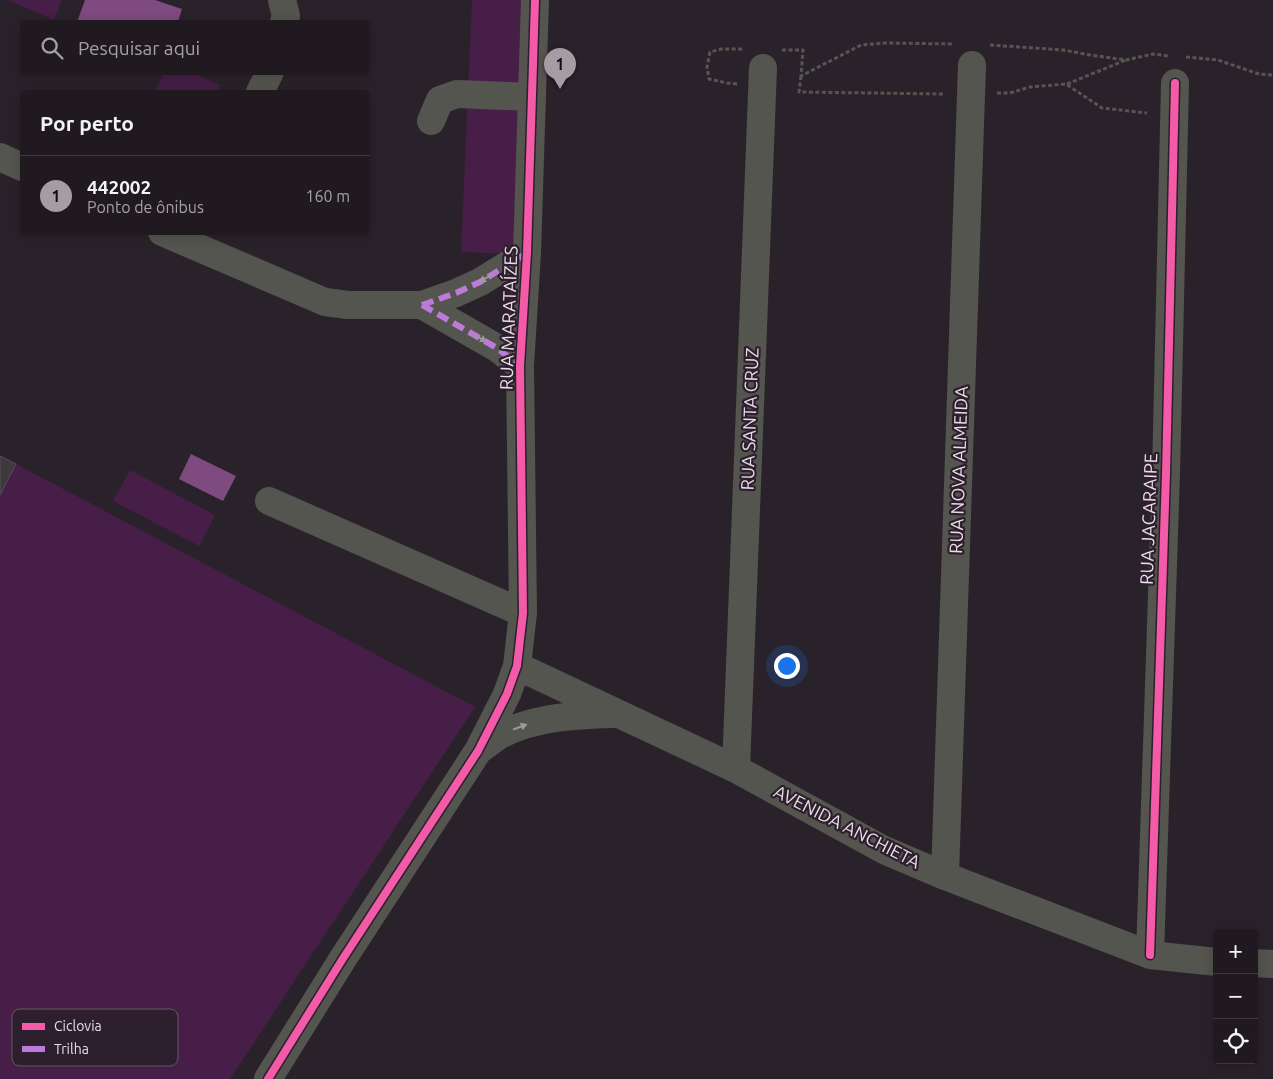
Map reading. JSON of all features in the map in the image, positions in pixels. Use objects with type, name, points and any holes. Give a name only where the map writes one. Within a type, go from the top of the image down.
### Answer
[{"type":"street","points":[[282,0],[286,16],[285,20]]},
{"type":"street","name":"RUA MARATAÍZES","points":[[478,751],[507,694],[517,666],[523,613],[520,366],[528,253],[535,0]]},
{"type":"street","name":"RUA NOVA ALMEIDA","points":[[945,876],[972,65]]},
{"type":"street","name":"RUA SANTA CRUZ","points":[[736,769],[763,68]]},
{"type":"street","points":[[261,90],[268,75]]},
{"type":"street","name":"RUA JACARAIPE","points":[[1150,955],[1166,484],[1175,83]]},
{"type":"street","points":[[431,121],[440,100],[457,94],[532,97]]},
{"type":"street","points":[[0,157],[20,166]]},
{"type":"street","points":[[179,236],[326,302],[348,305],[422,305],[464,290],[528,253]]},
{"type":"street","points":[[422,305],[497,348],[520,366]]},
{"type":"street","points":[[268,501],[523,613]]},
{"type":"street","name":"AVENIDA ANCHIETA","points":[[517,666],[736,769],[884,850],[945,876],[1150,955],[1213,962]]},
{"type":"street","points":[[268,1079],[342,960],[478,751],[500,734],[532,722],[583,715],[619,714]]},
{"type":"street","points":[[1258,963],[1273,964]]},
{"type":"path","points":[[801,76],[800,92],[1010,93],[1030,87],[1066,84],[1126,60]]},
{"type":"path","points":[[1066,84],[1102,108],[1140,113],[1174,111]]},
{"type":"shaded area","points":[[8,0],[62,0],[54,20]]},
{"type":"shaded area","points":[[85,0],[155,0],[182,9],[179,20],[78,20]]},
{"type":"shaded area","points":[[472,0],[526,0],[516,254],[461,252]]},
{"type":"shaded area","points":[[163,75],[197,75],[220,85],[218,90],[156,90]]},
{"type":"shaded area","points":[[191,454],[236,476],[223,501],[179,479]]},
{"type":"shaded area","points":[[16,464],[475,707],[230,1079],[0,1079],[0,495]]},
{"type":"shaded area","points":[[130,470],[215,515],[199,546],[113,501]]},
{"type":"building","points":[[0,456],[16,464],[0,495]]},
{"type":"marked path","points":[[422,305],[480,282],[527,253]]},
{"type":"marked path","points":[[422,305],[497,348],[520,366]]},
{"type":"cycle path","points":[[268,1079],[342,960],[478,751],[507,694],[517,666],[523,613],[520,366],[527,253],[535,0]]},
{"type":"cycle path","points":[[1150,955],[1166,474],[1175,83]]},
{"type":"place","name":"442002","points":[[560,89]]}]
